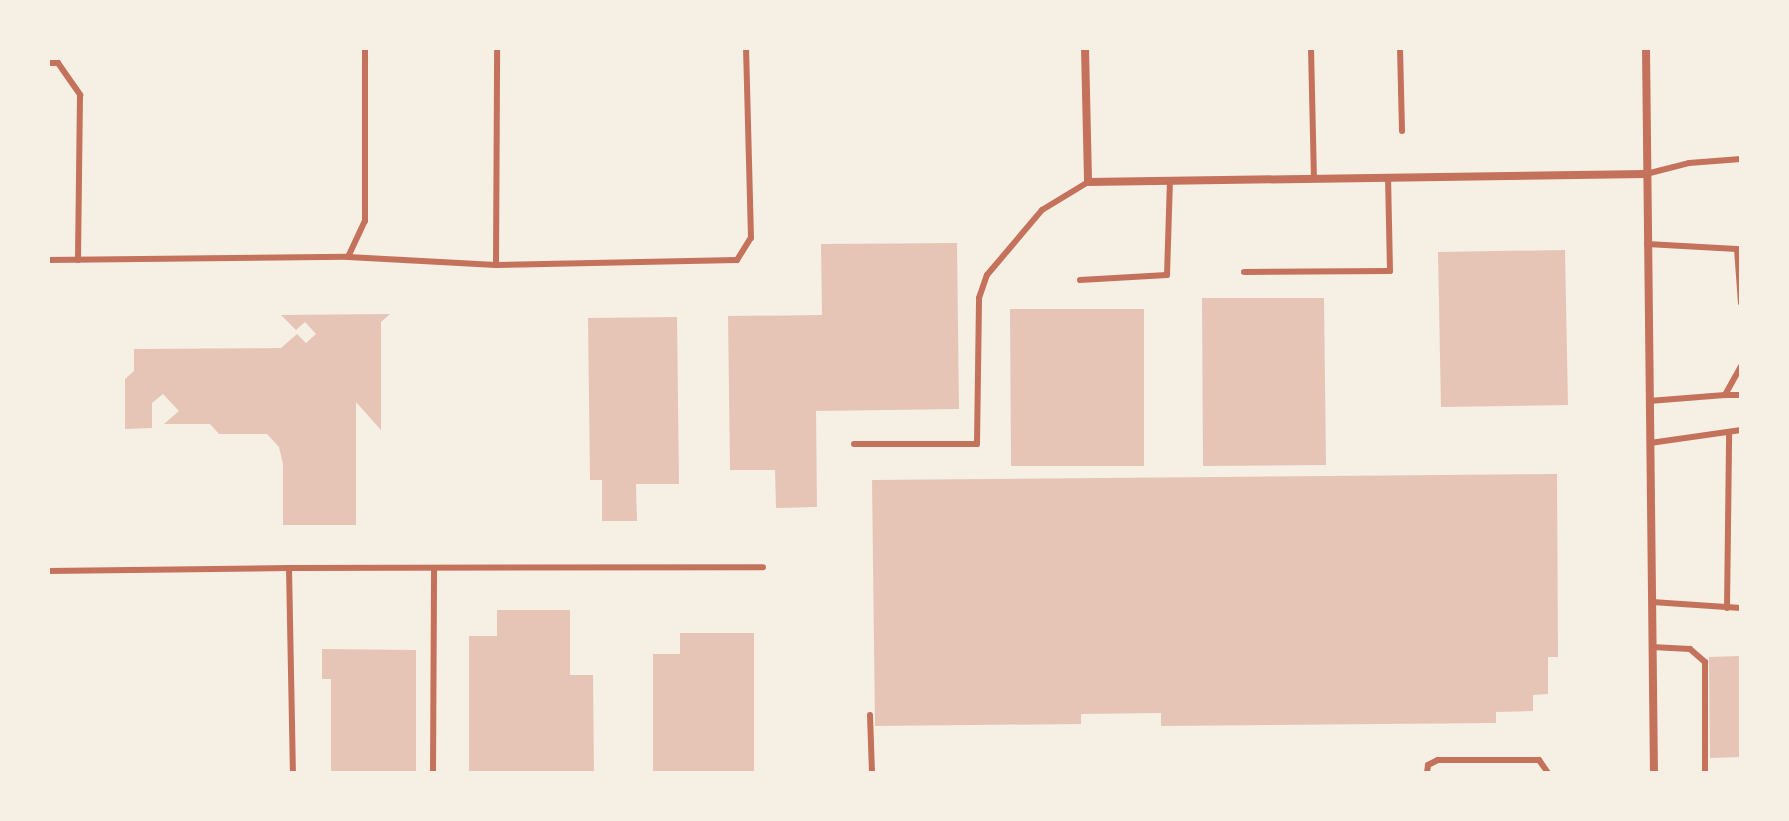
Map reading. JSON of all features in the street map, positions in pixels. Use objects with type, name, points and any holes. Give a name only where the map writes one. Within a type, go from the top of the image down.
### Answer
[{"type":"street","points":[[1085,48],[1088,182],[1646,174]]},
{"type":"street","points":[[1646,48],[1654,773]]},
{"type":"lane","points":[[348,257],[365,221],[365,48]]},
{"type":"lane","points":[[496,265],[497,48]]},
{"type":"lane","points":[[48,260],[348,257],[496,265],[737,260],[751,238],[746,48]]},
{"type":"lane","points":[[1311,48],[1314,179]]},
{"type":"lane","points":[[1400,48],[1402,131]]},
{"type":"lane","points":[[48,63],[58,63],[80,95],[78,260]]},
{"type":"lane","points":[[1646,174],[1689,163],[1741,159]]},
{"type":"lane","points":[[1244,272],[1390,271],[1388,177]]},
{"type":"lane","points":[[1080,280],[1167,275],[1170,181]]},
{"type":"lane","points":[[854,444],[977,444],[979,298],[987,275],[1042,210],[1088,182]]},
{"type":"lane","points":[[1647,244],[1739,247],[1741,303]]},
{"type":"lane","points":[[1725,395],[1741,366]]},
{"type":"lane","points":[[1649,401],[1741,395]]},
{"type":"lane","points":[[1650,443],[1741,430]]},
{"type":"lane","points":[[1727,608],[1729,432]]},
{"type":"lane","points":[[48,571],[763,567]]},
{"type":"lane","points":[[289,568],[293,773]]},
{"type":"lane","points":[[433,773],[434,571]]},
{"type":"lane","points":[[1652,602],[1741,608]]},
{"type":"lane","points":[[1652,647],[1690,649],[1705,662],[1705,773]]},
{"type":"lane","points":[[870,715],[872,773]]},
{"type":"lane","points":[[1427,773],[1428,765],[1438,760],[1539,760],[1548,773]]},
{"type":"building","points":[[957,243],[959,409],[816,411],[817,507],[776,508],[775,470],[730,470],[728,316],[822,315],[821,244]]},
{"type":"building","points":[[1565,250],[1568,405],[1441,407],[1438,252]]},
{"type":"building","points":[[1202,298],[1324,298],[1326,465],[1203,466]]},
{"type":"building","points":[[1010,309],[1144,309],[1144,466],[1011,466]]},
{"type":"building","points":[[390,314],[381,322],[381,430],[356,402],[356,525],[283,525],[283,464],[279,447],[267,434],[219,434],[210,424],[164,424],[179,411],[163,394],[152,403],[152,428],[125,429],[125,379],[134,371],[134,349],[281,348],[297,334],[306,343],[316,334],[305,322],[296,330],[281,315]]},
{"type":"building","points":[[677,317],[679,484],[636,484],[637,521],[602,521],[602,480],[590,480],[588,318]]},
{"type":"building","points":[[1557,474],[1558,657],[1548,657],[1548,694],[1533,695],[1533,711],[1496,712],[1496,723],[1161,726],[1161,713],[1081,714],[1081,724],[875,726],[872,480]]},
{"type":"building","points":[[497,610],[570,610],[570,675],[593,675],[594,773],[469,773],[469,636],[497,636]]},
{"type":"building","points":[[680,633],[754,633],[754,773],[653,773],[653,654],[680,654]]},
{"type":"building","points":[[322,649],[416,650],[416,773],[331,773],[331,679],[322,679]]},
{"type":"building","points":[[1741,656],[1741,757],[1710,758],[1709,657]]}]
